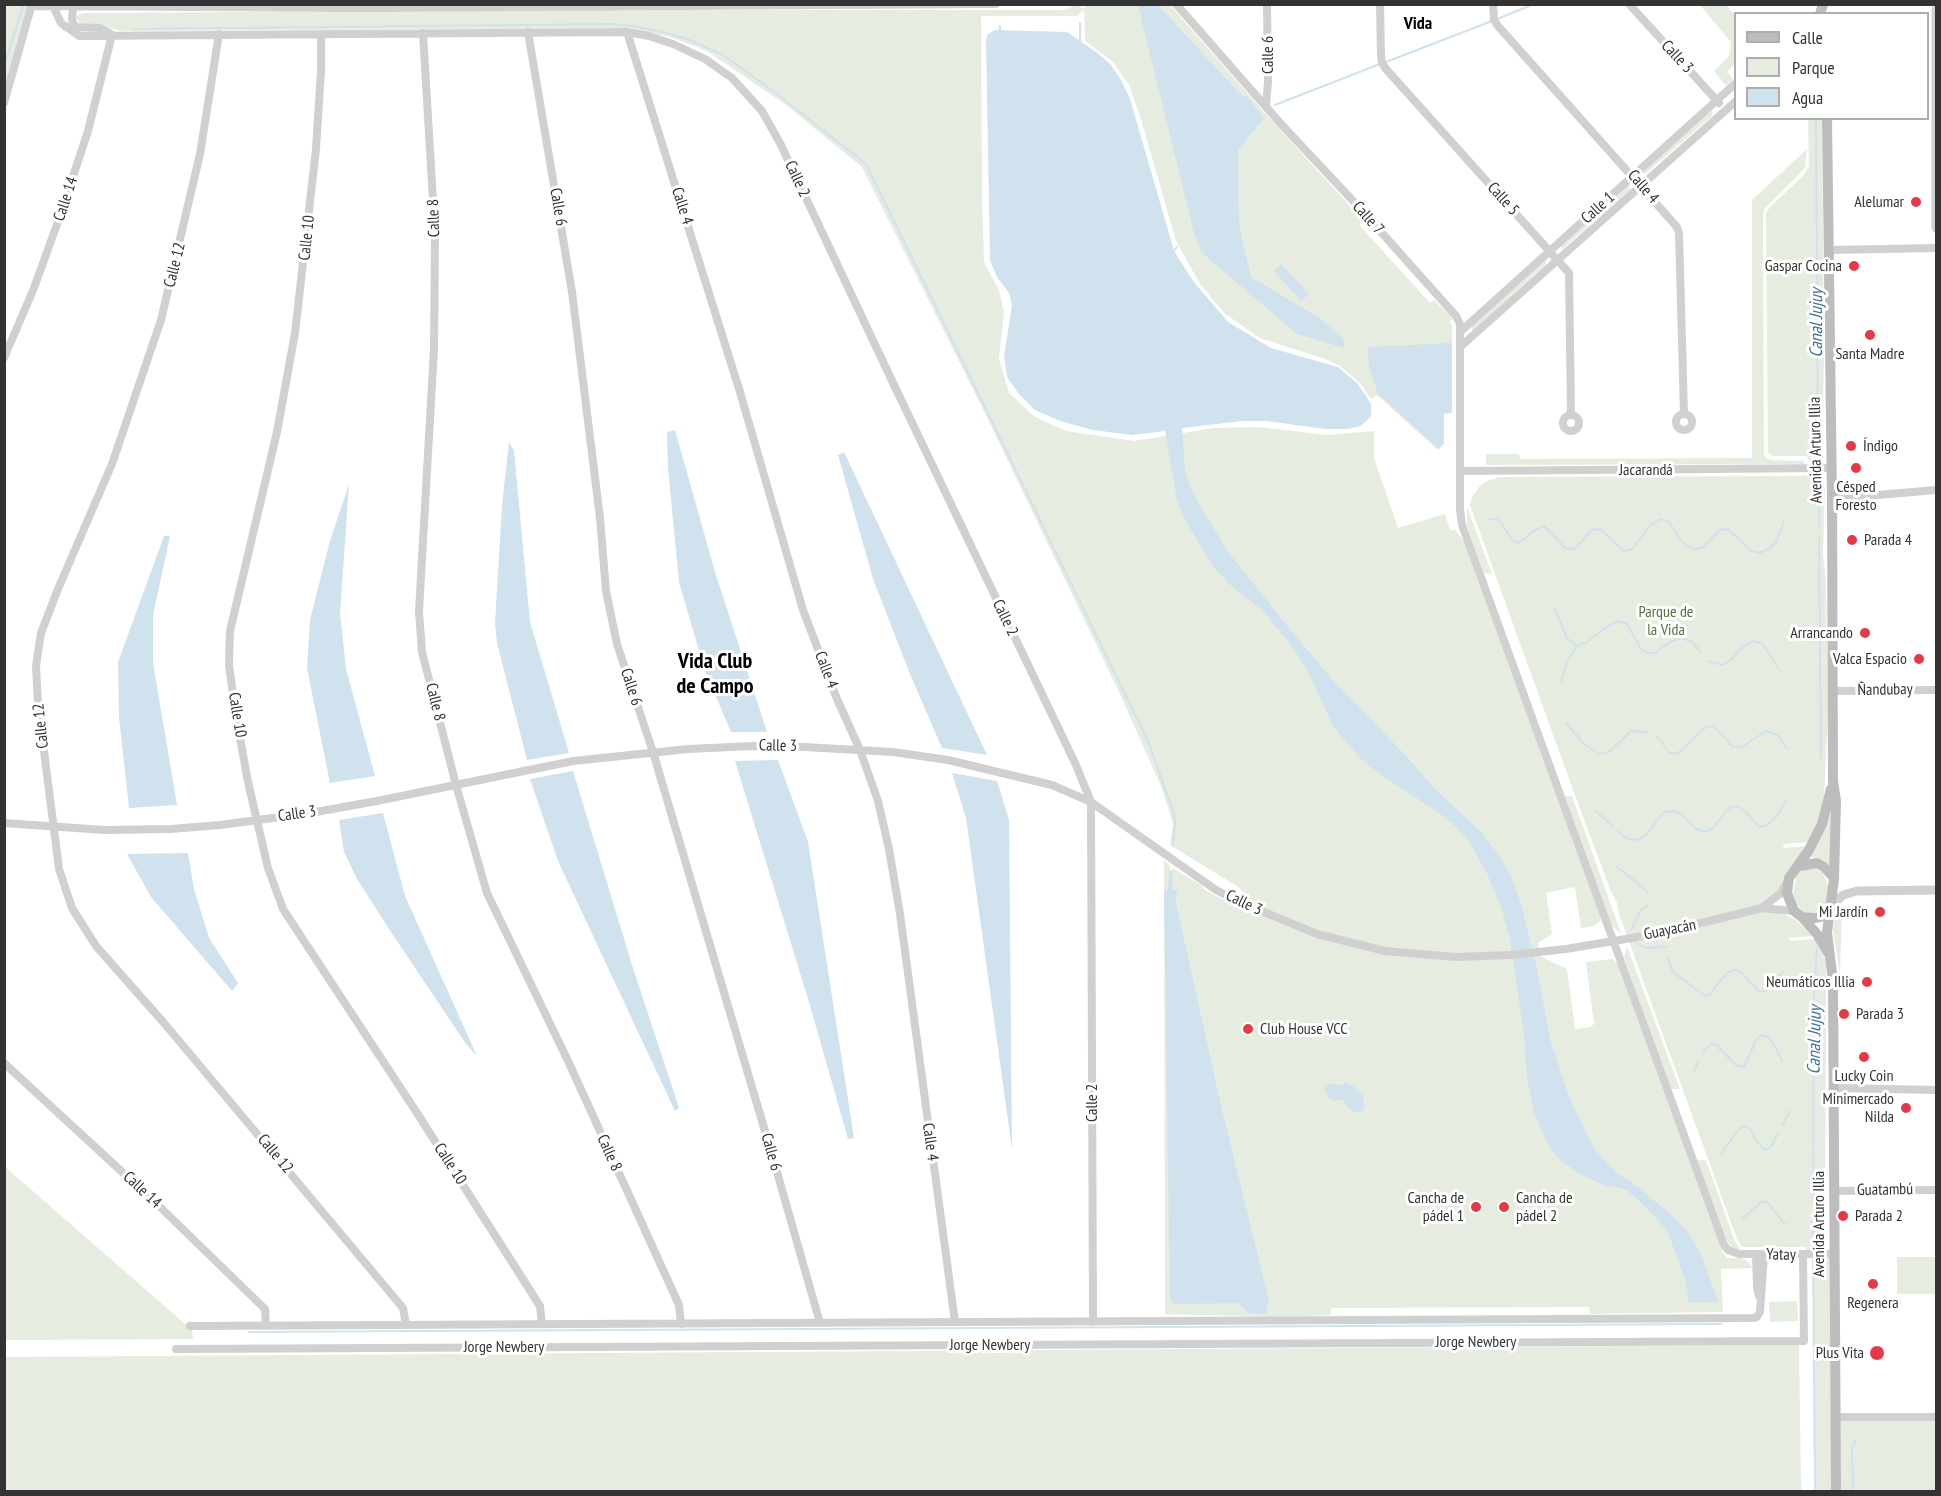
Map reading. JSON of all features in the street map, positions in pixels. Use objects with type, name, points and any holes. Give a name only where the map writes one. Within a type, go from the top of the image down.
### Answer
[{"type":"main road","name":"Avenida Arturo Illia","points":[[1827,120],[1832,468],[1833,781],[1836,801],[1834,878]]},
{"type":"main road","name":"Avenida Arturo Illia","points":[[1799,866],[1822,824],[1833,781]]},
{"type":"main road","points":[[1818,863],[1834,878],[1831,907],[1820,916],[1808,918],[1798,914],[1787,893],[1789,878],[1799,866],[1818,863]]},
{"type":"main road","name":"Avenida Arturo Illia","points":[[1831,907],[1827,925],[1833,982],[1836,1491]]},
{"type":"main road","name":"Avenida Arturo Illia","points":[[1798,914],[1817,934],[1830,956]]},
{"type":"street","points":[[4,103],[32,5],[370,8],[996,4]]},
{"type":"street","name":"Calle 7","points":[[1176,4],[1456,316],[1460,324],[1460,509],[1462,525],[1720,1234],[1728,1250]]},
{"type":"street","name":"Calle 6","points":[[1266,106],[1267,4]]},
{"type":"street","name":"Calle 5","points":[[1380,4],[1382,63],[1569,273],[1571,415]]},
{"type":"street","name":"Calle 4","points":[[1492,4],[1494,20],[1498,26],[1634,176],[1680,233],[1684,414]]},
{"type":"street","name":"Calle 3","points":[[1629,4],[1725,110]]},
{"type":"street","points":[[53,6],[61,23],[71,27],[72,6]]},
{"type":"street","points":[[1936,10],[1933,49],[1936,228]]},
{"type":"street","name":"Calle 2","points":[[71,27],[79,36],[627,32],[674,44],[705,59],[732,78],[762,111],[782,145],[1076,765],[1091,802],[1093,1322]]},
{"type":"street","name":"Calle 6","points":[[528,32],[572,292],[600,518],[606,591],[617,644],[653,752],[776,1165],[819,1323]]},
{"type":"street","name":"Calle 4","points":[[627,32],[741,392],[803,610],[837,699],[860,750],[878,801],[890,849],[955,1322]]},
{"type":"street","name":"Calle 10","points":[[321,33],[316,149],[295,333],[277,432],[230,631],[229,665],[248,782],[268,868],[283,909],[540,1306],[542,1324]]},
{"type":"street","name":"Calle 8","points":[[423,33],[435,234],[434,360],[419,611],[422,652],[456,785],[487,893],[569,1063],[679,1305],[681,1324]]},
{"type":"street","name":"Calle 12","points":[[219,34],[200,154],[161,320],[112,464],[41,633],[36,666],[38,704],[59,869],[72,908],[96,946],[403,1308],[406,1325]]},
{"type":"street","name":"Calle 14","points":[[4,358],[34,288],[60,216],[88,130],[112,35]]},
{"type":"street","name":"Calle 1","points":[[1460,332],[1734,85]]},
{"type":"street","name":"Calle 1","points":[[1460,347],[1734,103]]},
{"type":"street","points":[[1829,250],[1936,248]]},
{"type":"street","name":"Jacarandá","points":[[1461,471],[1832,468]]},
{"type":"street","points":[[1832,496],[1855,497],[1936,490]]},
{"type":"street","name":"Ñandubay","points":[[1833,691],[1936,690]]},
{"type":"street","name":"Calle 3","points":[[4,824],[104,830],[171,829],[257,820],[377,801],[573,761],[653,752],[753,746],[860,750],[948,760],[1052,785],[1091,802],[1216,890],[1277,919],[1317,934],[1355,945],[1421,955],[1456,957],[1537,952]]},
{"type":"street","name":"Guayacán","points":[[1762,908],[1781,893],[1789,878]]},
{"type":"street","points":[[1834,878],[1844,887],[1857,891]]},
{"type":"street","points":[[1831,907],[1843,895],[1857,891],[1936,890]]},
{"type":"street","name":"Guayacán","points":[[1537,952],[1688,927],[1762,908],[1798,914]]},
{"type":"street","name":"Calle 14","points":[[4,1063],[159,1206],[265,1309],[266,1325]]},
{"type":"street","points":[[1833,1088],[1936,1090]]},
{"type":"street","name":"Guatambú","points":[[1834,1191],[1936,1190]]},
{"type":"street","name":"Yatay","points":[[1728,1250],[1738,1254],[1834,1254]]},
{"type":"street","points":[[190,1326],[1753,1318],[1757,1317],[1760,1312],[1763,1288],[1760,1254]]},
{"type":"street","name":"Jorge Newbery","points":[[176,1348],[1804,1341],[1803,1255]]},
{"type":"street","points":[[1836,1417],[1936,1417]]},
{"type":"green space","points":[[5,5],[32,5],[5,103]]},
{"type":"green space","points":[[1077,5],[1084,9],[1085,5],[1170,5],[1361,218],[1360,226],[1430,303],[1434,300],[1453,319],[1449,322],[1452,325],[1452,413],[1444,414],[1444,443],[1438,450],[1377,395],[1371,399],[1360,383],[1340,366],[1260,338],[1224,313],[1200,284],[1176,241],[1129,85],[1113,62],[1085,41],[1084,10],[1077,16],[981,16],[984,262],[999,290],[1004,313],[999,359],[1009,393],[1035,417],[1066,431],[1134,441],[1214,428],[1259,427],[1327,435],[1374,431],[1374,458],[1398,528],[1445,514],[1450,530],[1455,530],[1464,541],[1601,917],[1594,926],[1581,928],[1575,887],[1546,893],[1552,934],[1538,943],[1540,956],[1567,969],[1575,1029],[1590,1027],[1594,1024],[1586,962],[1612,959],[1619,964],[1722,1251],[1727,1258],[1742,1258],[1752,1266],[1752,1268],[1721,1269],[1723,1312],[1590,1314],[1589,1307],[1331,1308],[1331,1315],[1274,1317],[1165,1314],[1164,860],[1170,866],[1170,870],[1173,868],[1201,885],[1205,890],[1256,915],[1240,888],[1170,845],[1173,823],[1161,786],[1120,694],[983,409],[862,167],[786,105],[707,51],[670,37],[630,28],[121,31],[102,26],[81,25],[76,18],[84,13],[1064,10]]},
{"type":"green space","points":[[1700,5],[1726,5],[1734,14],[1734,65],[1727,72],[1733,79],[1726,86],[1714,71],[1729,56],[1731,42]]},
{"type":"green space","points":[[1712,110],[1713,115],[1644,175],[1644,171]]},
{"type":"green space","points":[[1808,120],[1822,120],[1824,358],[1822,451],[1820,456],[1809,462],[1807,456],[1773,456],[1768,453],[1766,213],[1803,176],[1809,166]]},
{"type":"green space","points":[[1807,149],[1805,168],[1764,209],[1763,221],[1764,456],[1770,460],[1804,461],[1804,464],[1486,465],[1486,454],[1519,454],[1520,459],[1752,458],[1752,200]]},
{"type":"green space","points":[[1628,186],[1631,189],[1561,250],[1561,246]]},
{"type":"green space","points":[[1546,260],[1546,264],[1472,331],[1472,326]]},
{"type":"green space","name":"Parque de la Vida","points":[[1809,473],[1820,477],[1825,489],[1823,553],[1826,583],[1828,713],[1824,798],[1822,811],[1810,842],[1784,844],[1783,848],[1809,846],[1780,888],[1767,900],[1777,912],[1795,919],[1813,936],[1789,938],[1791,941],[1815,939],[1826,962],[1825,1241],[1817,1250],[1806,1250],[1806,1247],[1742,1247],[1737,1239],[1619,914],[1617,903],[1576,798],[1470,505],[1479,487],[1499,477],[1801,476]]},
{"type":"green space","points":[[1467,507],[1492,574],[1484,573],[1467,525]]},
{"type":"green space","points":[[1565,796],[1572,796],[1621,933],[1610,921]]},
{"type":"green space","points":[[1832,809],[1829,864],[1818,858],[1810,857]]},
{"type":"green space","points":[[1812,867],[1822,872],[1829,887],[1826,903],[1813,913],[1800,909],[1793,893],[1797,875],[1801,870]]},
{"type":"green space","points":[[1842,902],[1840,975],[1833,930],[1835,914]]},
{"type":"green space","points":[[1627,947],[1680,1089],[1671,1089],[1624,957]]},
{"type":"green space","points":[[1696,1160],[1706,1160],[1740,1250],[1733,1248],[1727,1241]]},
{"type":"green space","points":[[4,1166],[192,1330],[193,1339],[5,1340]]},
{"type":"green space","points":[[1834,1254],[1836,1417],[1936,1417],[1936,1491],[1815,1491],[1813,1260]]},
{"type":"green space","points":[[1897,1257],[1936,1257],[1936,1294],[1897,1294]]},
{"type":"green space","points":[[1797,1301],[1798,1321],[1770,1322],[1769,1302]]},
{"type":"green space","points":[[1799,1345],[1801,1491],[5,1491],[5,1357]]},
{"type":"water","points":[[1138,5],[1158,5],[1243,97],[1246,95],[1264,118],[1238,150],[1239,225],[1251,277],[1318,317],[1343,338],[1344,348],[1297,334],[1201,252],[1194,233]]},
{"type":"water","points":[[995,30],[1067,32],[1111,65],[1130,99],[1174,251],[1193,281],[1228,322],[1271,348],[1338,367],[1357,383],[1366,396],[1371,405],[1371,416],[1361,426],[1348,429],[1325,429],[1267,421],[1242,421],[1182,428],[1185,471],[1192,492],[1228,552],[1330,677],[1436,790],[1482,833],[1498,854],[1512,878],[1522,907],[1537,969],[1550,1039],[1568,1094],[1579,1118],[1595,1150],[1617,1173],[1638,1187],[1687,1231],[1702,1256],[1718,1302],[1689,1302],[1685,1279],[1667,1230],[1638,1199],[1625,1189],[1605,1185],[1581,1175],[1559,1159],[1548,1144],[1534,1113],[1527,1077],[1524,1034],[1510,939],[1502,909],[1486,871],[1466,837],[1454,825],[1381,775],[1359,757],[1333,726],[1310,676],[1294,649],[1263,611],[1228,583],[1211,563],[1185,520],[1177,500],[1165,431],[1132,435],[1093,430],[1060,421],[1035,410],[1019,394],[1007,377],[1004,356],[1012,306],[1009,293],[997,277],[990,260],[986,40],[988,34]]},
{"type":"water","points":[[1281,264],[1309,294],[1301,301],[1274,271]]},
{"type":"water","points":[[1452,343],[1452,413],[1444,413],[1444,443],[1439,449],[1378,394],[1369,367],[1368,351],[1369,347]]},
{"type":"water","points":[[675,430],[715,572],[767,732],[731,732],[705,671],[679,582],[668,468],[667,432]]},
{"type":"water","points":[[509,442],[514,451],[530,622],[569,753],[527,760],[497,643],[495,623],[502,505]]},
{"type":"water","points":[[844,452],[987,755],[942,748],[873,579],[838,455]]},
{"type":"water","points":[[349,484],[340,613],[346,669],[375,776],[330,783],[307,668],[310,620],[330,541]]},
{"type":"water","points":[[164,536],[170,536],[153,615],[153,663],[177,805],[129,808],[119,717],[118,662]]},
{"type":"water","points":[[778,760],[808,842],[854,1138],[848,1139],[809,1002],[735,761]]},
{"type":"water","points":[[573,771],[632,965],[679,1108],[675,1111],[558,861],[530,779]]},
{"type":"water","points":[[952,773],[997,781],[1009,820],[1012,1149],[966,818]]},
{"type":"water","points":[[383,813],[405,896],[477,1056],[466,1044],[391,932],[357,879],[344,852],[339,820]]},
{"type":"water","points":[[188,853],[194,889],[209,938],[238,983],[232,991],[151,897],[127,854]]},
{"type":"water","points":[[1170,870],[1173,871],[1172,889],[1177,891],[1176,903],[1220,1101],[1269,1301],[1266,1314],[1247,1313],[1239,1303],[1174,1304],[1170,1300],[1164,892],[1168,889]]},
{"type":"water","points":[[1346,1083],[1353,1086],[1363,1096],[1363,1111],[1356,1113],[1348,1108],[1343,1100],[1329,1098],[1324,1089],[1329,1084]]},
{"type":"waterway","points":[[4,66],[24,4]]},
{"type":"waterway","points":[[1497,19],[1534,4]]},
{"type":"waterway","points":[[1386,62],[1492,21]]},
{"type":"waterway","points":[[1080,23],[1080,44]]},
{"type":"waterway","points":[[134,29],[611,24],[632,26],[690,40],[723,55],[777,94],[866,164],[1148,741],[1174,814],[1173,845]]},
{"type":"waterway","points":[[1000,26],[1000,31]]},
{"type":"waterway","points":[[1275,105],[1380,64]]},
{"type":"waterway","name":"Canal Jujuy","points":[[1816,120],[1818,456]]},
{"type":"waterway","points":[[1174,251],[1177,247]]},
{"type":"waterway","name":"Canal Jujuy","points":[[1819,480],[1819,527]]},
{"type":"waterway","points":[[1489,519],[1499,520],[1513,541],[1519,543],[1544,526],[1566,549],[1574,549],[1592,530],[1600,529],[1624,551],[1632,549],[1650,526],[1660,519],[1668,521],[1683,543],[1692,549],[1702,548],[1720,530],[1728,529],[1751,551],[1759,553],[1769,549],[1777,541],[1784,521]]},
{"type":"waterway","name":"Canal Jujuy","points":[[1819,537],[1821,759]]},
{"type":"waterway","points":[[1555,609],[1567,638],[1576,646],[1587,642],[1618,621],[1627,624],[1641,649],[1648,653],[1655,653],[1670,642],[1682,638],[1692,642],[1701,653]]},
{"type":"waterway","points":[[1708,661],[1723,665],[1732,659],[1742,647],[1753,641],[1762,643],[1780,671]]},
{"type":"waterway","points":[[1561,682],[1568,660],[1576,647]]},
{"type":"waterway","points":[[1566,723],[1584,744],[1599,754],[1609,752],[1631,731],[1648,732]]},
{"type":"waterway","points":[[1656,737],[1669,753],[1677,754],[1706,727],[1714,726],[1732,746],[1742,747],[1766,731],[1778,735],[1787,749]]},
{"type":"waterway","points":[[1618,831],[1626,838],[1636,840],[1645,836],[1664,812],[1674,811],[1681,814],[1696,829],[1705,832],[1713,828],[1729,808],[1736,806],[1745,811],[1759,827],[1767,825],[1777,816],[1786,801]]},
{"type":"waterway","points":[[1596,811],[1612,826]]},
{"type":"waterway","points":[[1616,866],[1648,894]]},
{"type":"waterway","points":[[1631,930],[1641,910],[1649,904]]},
{"type":"waterway","points":[[1636,943],[1645,948],[1666,947]]},
{"type":"waterway","name":"Canal Jujuy","points":[[1813,1203],[1814,994],[1817,948]]},
{"type":"waterway","points":[[1667,956],[1673,972],[1704,995],[1709,995],[1728,972],[1735,970],[1741,972],[1759,992],[1765,991],[1784,971]]},
{"type":"waterway","points":[[1703,1054],[1707,1047],[1712,1044],[1716,1045],[1737,1066],[1744,1067],[1756,1040],[1762,1035],[1768,1037],[1773,1043],[1783,1062]]},
{"type":"waterway","points":[[1694,1071],[1698,1062]]},
{"type":"waterway","points":[[1782,1125],[1790,1111]]},
{"type":"waterway","points":[[1721,1153],[1741,1127],[1746,1126],[1751,1130],[1764,1149],[1769,1149],[1777,1135]]},
{"type":"waterway","points":[[1742,1219],[1761,1202],[1767,1202],[1785,1224]]},
{"type":"waterway","name":"Canal Jujuy","points":[[1813,1212],[1813,1248]]},
{"type":"waterway","name":"Canal Jujuy","points":[[1813,1260],[1815,1492]]},
{"type":"waterway","points":[[249,1332],[1721,1324]]},
{"type":"waterway","points":[[1853,1492],[1852,1448],[1856,1440]]},
{"type":"place","name":"Alelumar","points":[[1916,202]]},
{"type":"place","name":"Gaspar Cocina","points":[[1854,266]]},
{"type":"place","name":"Santa Madre","points":[[1870,335]]},
{"type":"place","name":"Índigo","points":[[1851,446]]},
{"type":"place","name":"Césped Foresto","points":[[1856,468]]},
{"type":"place","name":"Parada 4","points":[[1852,540]]},
{"type":"place","name":"Arrancando","points":[[1865,633]]},
{"type":"place","name":"Valca Espacio","points":[[1919,659]]},
{"type":"place","name":"Mi Jardín","points":[[1880,912]]},
{"type":"place","name":"Neumáticos Illia","points":[[1867,982]]},
{"type":"place","name":"Parada 3","points":[[1844,1014]]},
{"type":"place","name":"Club House VCC","points":[[1248,1029]]},
{"type":"place","name":"Lucky Coin","points":[[1864,1057]]},
{"type":"place","name":"Minimercado Nilda","points":[[1906,1108]]},
{"type":"place","name":"Cancha de pádel 1","points":[[1476,1207]]},
{"type":"place","name":"Cancha de pádel 2","points":[[1504,1207]]},
{"type":"place","name":"Parada 2","points":[[1843,1216]]},
{"type":"place","name":"Regenera","points":[[1873,1284]]},
{"type":"place","name":"Plus Vita","points":[[1877,1353]]},
{"type":"district","name":"Vida","points":[[1418,24]]},
{"type":"district","name":"Vida Club de Campo","points":[[715,674]]}]
